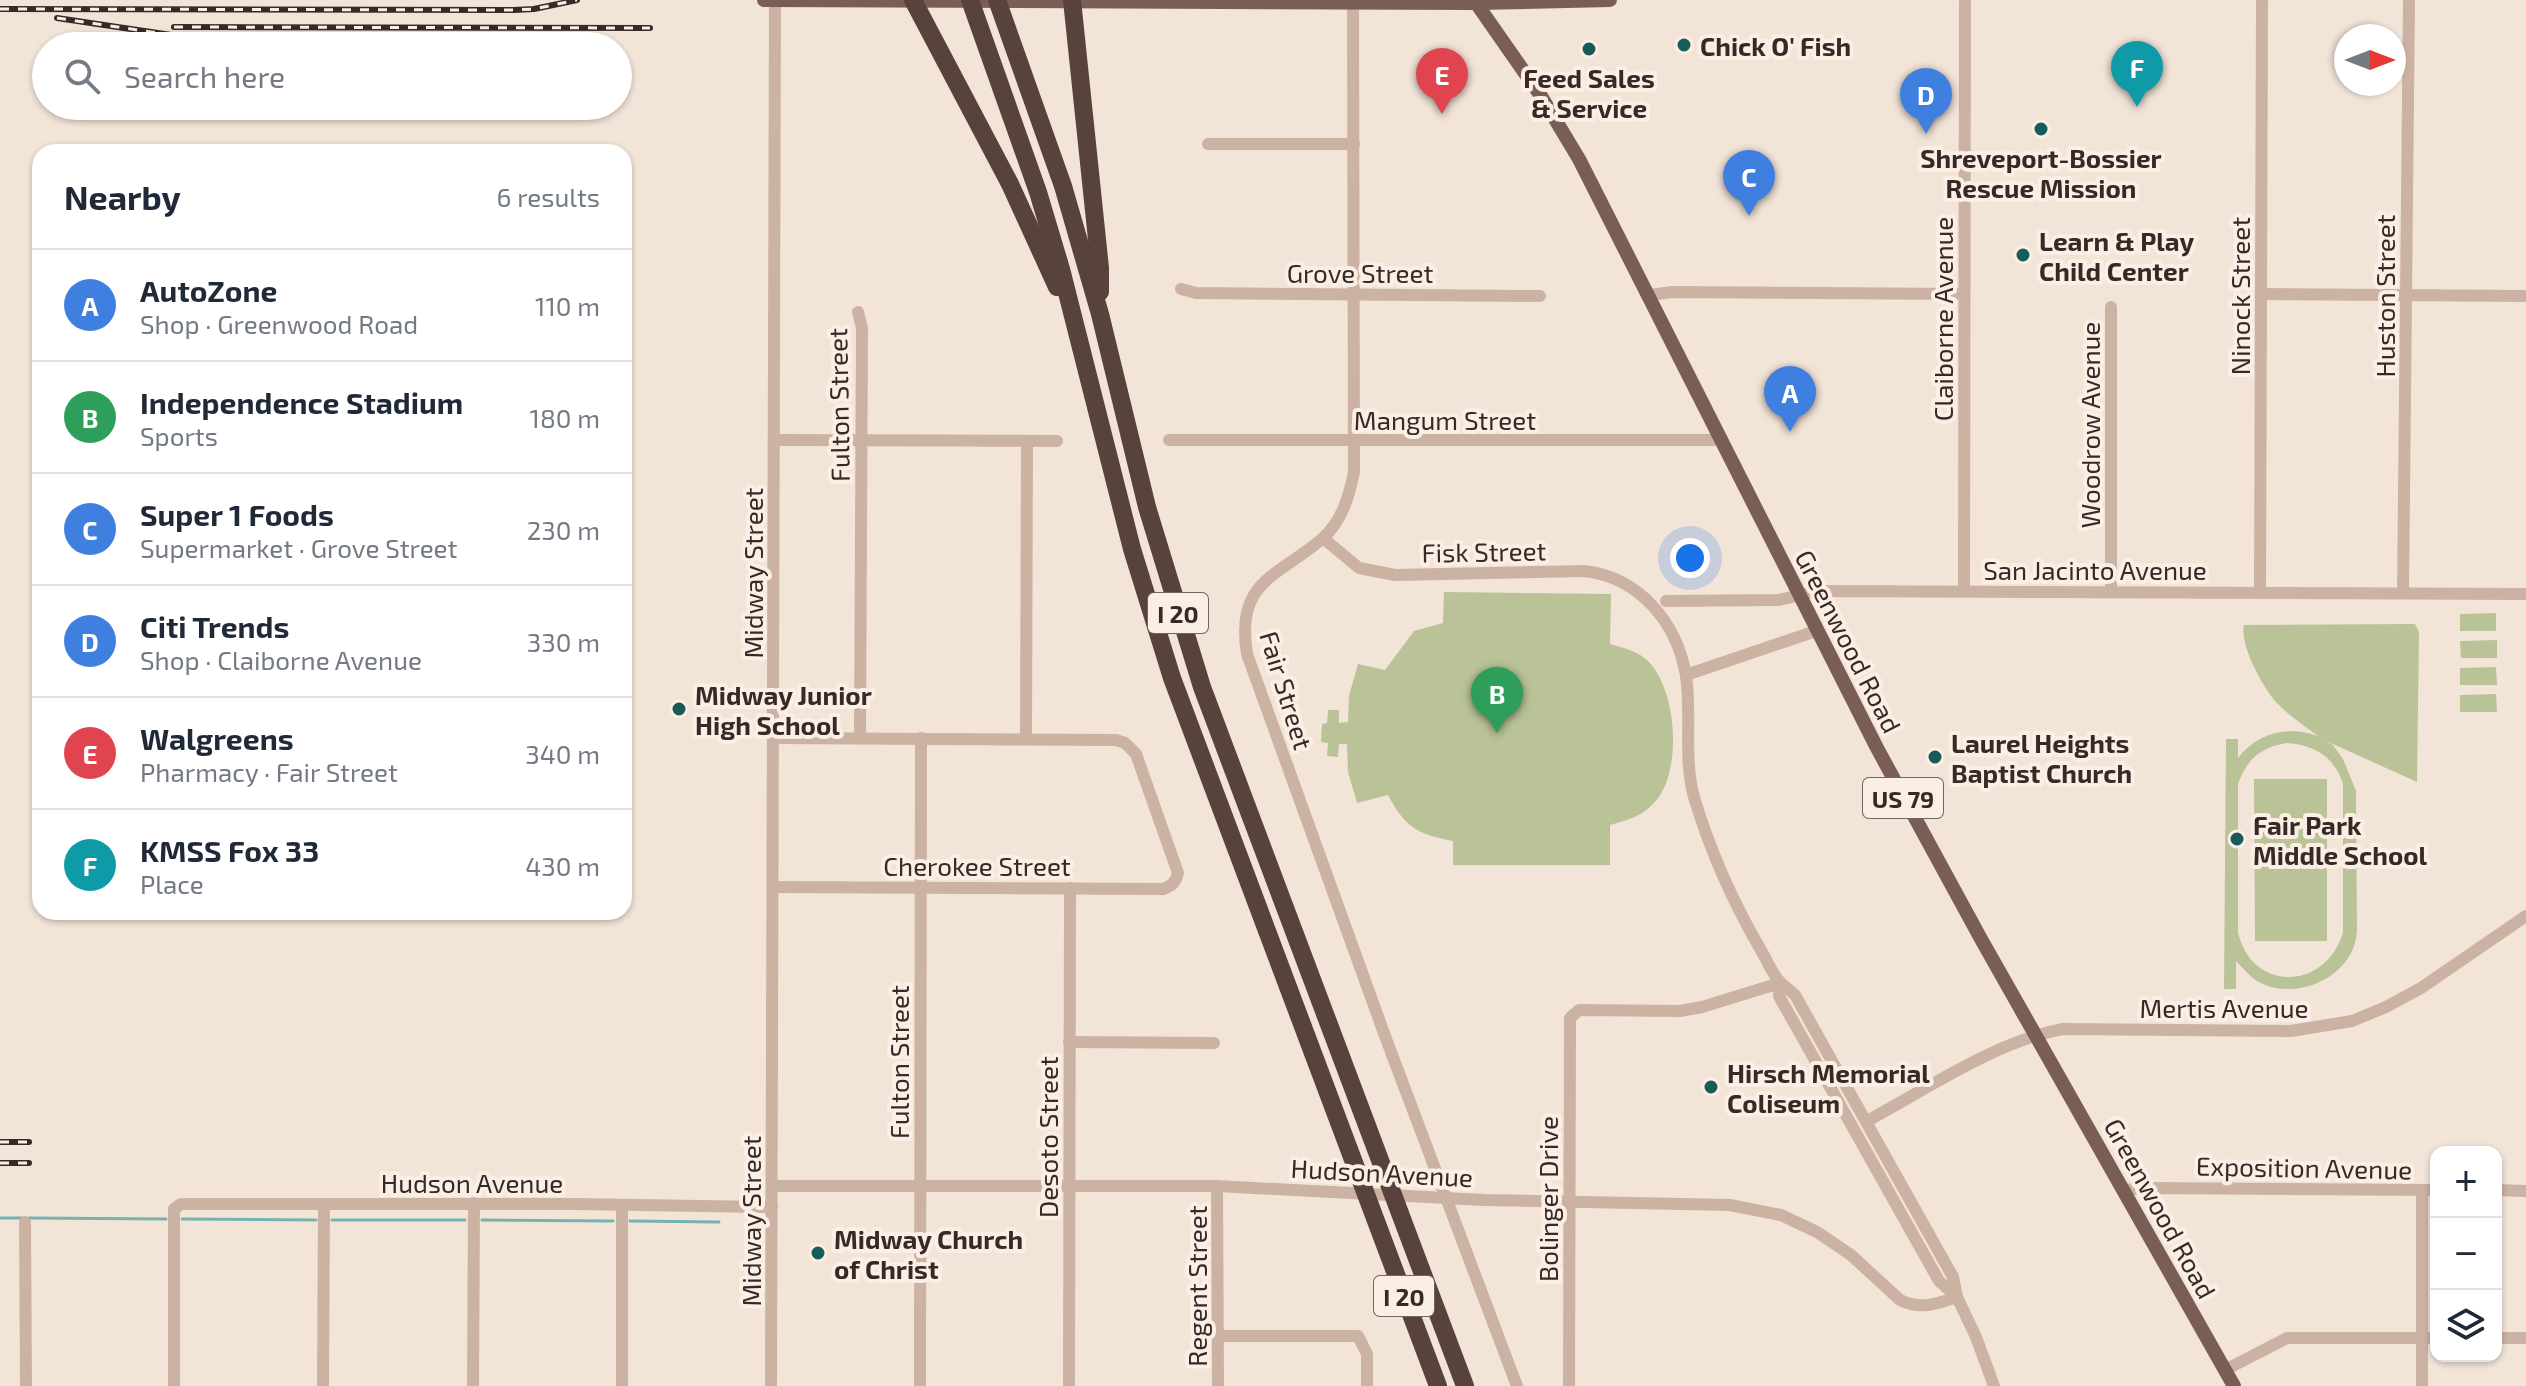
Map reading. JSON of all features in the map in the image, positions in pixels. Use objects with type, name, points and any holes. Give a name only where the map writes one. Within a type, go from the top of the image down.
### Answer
[{"type":"highway","name":"I 20","points":[[970,0],[1038,192],[1132,549],[1172,678],[1438,1386]]},
{"type":"highway","name":"I 20","points":[[997,0],[1063,186],[1100,314],[1147,507],[1202,687],[1465,1386]]},
{"type":"highway","points":[[1072,0],[1100,268],[1100,314]]},
{"type":"highway","points":[[913,1],[1010,184],[1077,331]]},
{"type":"main road","points":[[764,0],[1610,0]]},
{"type":"main road","name":"Greenwood Road","points":[[1475,1],[1550,109],[1589,176],[1816,631],[1903,797],[2234,1386]]},
{"type":"street","name":"Midway Street","points":[[771,1386],[775,0]]},
{"type":"street","name":"Fair Street","points":[[1353,0],[1354,472],[1347,505],[1323,538],[1276,571],[1257,590],[1244,622],[1247,654],[1385,1036],[1517,1386]]},
{"type":"street","name":"Claiborne Avenue","points":[[1964,591],[1965,0]]},
{"type":"street","name":"Ninock Street","points":[[2260,592],[2262,0]]},
{"type":"street","name":"Huston Street","points":[[2403,593],[2409,0]]},
{"type":"street","points":[[1208,144],[1354,144]]},
{"type":"street","name":"Grove Street","points":[[1181,289],[1196,293],[1540,296]]},
{"type":"street","points":[[1650,295],[1672,292],[1964,294]]},
{"type":"street","points":[[2261,294],[2526,296]]},
{"type":"street","name":"Woodrow Avenue","points":[[2111,307],[2111,591]]},
{"type":"street","name":"Fulton Street","points":[[858,312],[862,328],[860,738]]},
{"type":"street","points":[[774,440],[1057,441]]},
{"type":"street","name":"Mangum Street","points":[[1169,440],[1721,440]]},
{"type":"street","points":[[773,738],[1026,738],[1027,441]]},
{"type":"street","name":"Fisk Street","points":[[1323,538],[1359,568],[1395,575],[1584,571],[1618,579],[1648,601],[1674,639],[1686,675]]},
{"type":"street","name":"San Jacinto Avenue","points":[[1666,601],[1779,600],[1818,591],[2526,594]]},
{"type":"street","points":[[1816,631],[1686,675],[1686,756],[1694,795],[1725,880],[1780,983],[1795,995],[1953,1277],[1957,1297],[1994,1386]]},
{"type":"street","name":"Fulton Street","points":[[920,1386],[921,738]]},
{"type":"street","name":"Cherokee Street","points":[[773,887],[1163,889],[1177,879],[1178,866],[1132,749],[1116,740],[1026,738]]},
{"type":"street","name":"Desoto Street","points":[[1069,1386],[1070,888]]},
{"type":"street","name":"Mertis Avenue","points":[[1867,1121],[2004,1047],[2035,1034],[2063,1029],[2291,1031],[2352,1021],[2421,988],[2526,916]]},
{"type":"street","points":[[1780,983],[1779,996],[1939,1281],[1957,1297]]},
{"type":"street","name":"Bolinger Drive","points":[[1569,1386],[1570,1018],[1579,1010],[1680,1011],[1780,983]]},
{"type":"street","points":[[1069,1042],[1214,1043]]},
{"type":"street","name":"Hudson Avenue","points":[[772,1186],[1217,1186],[1484,1200],[1730,1205],[1767,1211],[1796,1221],[1831,1240],[1900,1300],[1910,1305],[1931,1306],[1957,1297]]},
{"type":"street","name":"Regent Street","points":[[1217,1186],[1218,1386]]},
{"type":"street","name":"Exposition Avenue","points":[[2123,1190],[2430,1190]]},
{"type":"street","points":[[2422,1190],[2422,1386]]},
{"type":"street","points":[[2502,1190],[2526,1191]]},
{"type":"street","points":[[473,1386],[474,1203]]},
{"type":"street","name":"Hudson Avenue","points":[[174,1386],[174,1209],[181,1204],[474,1203],[772,1207]]},
{"type":"street","points":[[323,1386],[324,1204]]},
{"type":"street","points":[[622,1205],[622,1386]]},
{"type":"street","points":[[25,1222],[26,1386]]},
{"type":"street","points":[[1218,1336],[1358,1336],[1367,1354],[1367,1386]]},
{"type":"street","points":[[2225,1370],[2287,1338],[2430,1338]]},
{"type":"street","points":[[2502,1338],[2526,1338]]},
{"type":"green space","points":[[1444,592],[1611,594],[1610,644],[1640,655],[1658,675],[1671,711],[1673,753],[1663,790],[1654,803],[1634,817],[1610,825],[1610,865],[1453,865],[1453,841],[1430,836],[1414,828],[1388,795],[1357,803],[1348,772],[1347,744],[1339,744],[1338,757],[1327,756],[1328,743],[1321,742],[1322,724],[1327,723],[1328,710],[1339,710],[1339,723],[1348,722],[1349,696],[1358,664],[1385,670],[1414,631],[1443,623]]},
{"type":"green space","points":[[2496,613],[2496,631],[2460,631],[2460,614]]},
{"type":"green space","points":[[2415,624],[2419,632],[2417,782],[2324,740],[2333,745],[2343,759],[2356,791],[2357,932],[2355,944],[2345,963],[2322,981],[2295,989],[2267,986],[2254,979],[2236,961],[2236,989],[2224,989],[2226,739],[2238,739],[2238,758],[2254,742],[2274,734],[2296,731],[2318,736],[2282,708],[2266,688],[2249,655],[2244,625]],"holes":[[[2287,743],[2306,746],[2322,754],[2335,766],[2343,784],[2343,932],[2334,951],[2322,965],[2306,974],[2290,977],[2273,975],[2258,966],[2246,952],[2238,932],[2238,784],[2256,756]]]},
{"type":"green space","points":[[2497,640],[2497,658],[2461,658],[2460,641]]},
{"type":"green space","points":[[2496,667],[2497,685],[2460,685],[2460,668]]},
{"type":"green space","points":[[2496,694],[2497,712],[2460,712],[2460,695]]},
{"type":"green space","points":[[2254,779],[2327,779],[2327,941],[2255,941]]},
{"type":"waterway","points":[[0,1218],[22,1218]]},
{"type":"waterway","points":[[29,1218],[166,1219]]},
{"type":"waterway","points":[[182,1219],[316,1220]]},
{"type":"waterway","points":[[332,1220],[465,1220]]},
{"type":"waterway","points":[[482,1220],[613,1221]]},
{"type":"waterway","points":[[630,1221],[719,1222]]},
{"type":"railway","points":[[0,9],[514,10],[577,0]]},
{"type":"railway","points":[[57,18],[151,32]]},
{"type":"railway","points":[[174,27],[650,28]]},
{"type":"railway","points":[[0,1142],[29,1142]]},
{"type":"railway","points":[[0,1163],[29,1163]]},
{"type":"place","name":"Chick O' Fish","points":[[1684,45]]},
{"type":"place","name":"Feed Sales & Service","points":[[1589,49]]},
{"type":"place","name":"KMSS Fox 33","points":[[2137,107]]},
{"type":"place","name":"Walgreens","points":[[1442,114]]},
{"type":"place","name":"Shreveport-Bossier Rescue Mission","points":[[2041,129]]},
{"type":"place","name":"Citi Trends","points":[[1926,134]]},
{"type":"place","name":"Super 1 Foods","points":[[1749,216]]},
{"type":"place","name":"Learn & Play Child Center","points":[[2023,255]]},
{"type":"place","name":"AutoZone","points":[[1790,432]]},
{"type":"place","name":"Midway Junior High School","points":[[679,709]]},
{"type":"place","name":"Independence Stadium","points":[[1497,733]]},
{"type":"place","name":"Laurel Heights Baptist Church","points":[[1935,757]]},
{"type":"place","name":"Fair Park Middle School","points":[[2237,839]]},
{"type":"place","name":"Hirsch Memorial Coliseum","points":[[1711,1087]]},
{"type":"place","name":"Midway Church of Christ","points":[[818,1253]]}]
